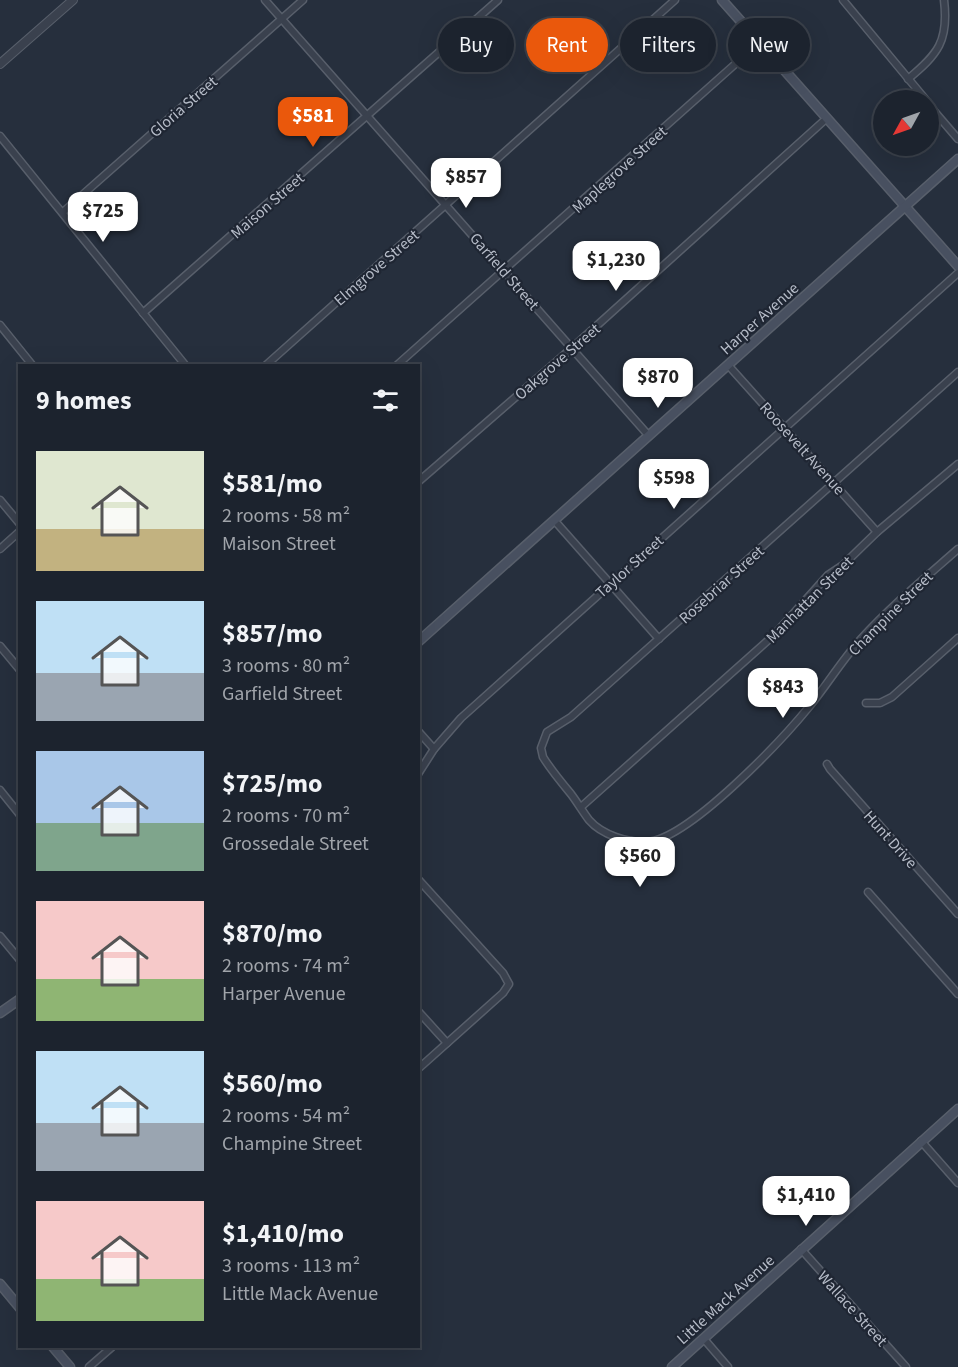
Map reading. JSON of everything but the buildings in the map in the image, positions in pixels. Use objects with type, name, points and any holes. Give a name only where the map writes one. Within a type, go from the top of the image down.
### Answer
[{"type":"main road","points":[[722,0],[738,18]]},
{"type":"main road","points":[[787,72],[958,266]]},
{"type":"main road","name":"Harper Avenue","points":[[420,640],[958,159]]},
{"type":"main road","points":[[0,1013],[18,1000]]},
{"type":"main road","name":"Little Mack Avenue","points":[[672,1367],[958,1109]]},
{"type":"main road","points":[[0,1284],[18,1306]]},
{"type":"main road","points":[[54,1348],[70,1367]]},
{"type":"street","points":[[2,60],[73,0]]},
{"type":"street","name":"Garfield Street","points":[[265,0],[649,436]]},
{"type":"street","name":"Gloria Street","points":[[63,212],[303,0]]},
{"type":"street","name":"Maison Street","points":[[143,313],[498,0]]},
{"type":"street","name":"Elmgrove Street","points":[[267,364],[675,0]]},
{"type":"street","points":[[843,0],[917,90]]},
{"type":"street","points":[[908,79],[932,59],[940,43],[945,26],[944,0]]},
{"type":"street","name":"Maplegrove Street","points":[[398,364],[728,71]]},
{"type":"street","points":[[939,116],[958,139]]},
{"type":"street","name":"Oakgrove Street","points":[[420,480],[572,348],[828,118]]},
{"type":"street","points":[[0,136],[184,364]]},
{"type":"street","name":"Taylor Street","points":[[420,771],[434,749],[460,718],[958,273]]},
{"type":"street","points":[[0,325],[31,364]]},
{"type":"street","name":"Roosevelt Avenue","points":[[728,365],[877,532]]},
{"type":"street","name":"Rosebriar Street","points":[[581,807],[543,758],[544,736],[549,729],[571,717],[958,372]]},
{"type":"street","name":"Manhattan Street","points":[[581,807],[774,635],[828,575],[843,565],[877,532],[958,464]]},
{"type":"street","points":[[0,500],[18,522]]},
{"type":"street","points":[[554,520],[659,639]]},
{"type":"street","points":[[0,549],[18,533]]},
{"type":"street","name":"Champine Street","points":[[581,807],[601,830],[631,841],[649,842],[671,835],[690,823],[757,763],[811,705],[862,637],[958,549]]},
{"type":"street","points":[[866,704],[886,700],[899,691],[958,638]]},
{"type":"street","points":[[0,646],[18,668]]},
{"type":"street","points":[[420,733],[434,749]]},
{"type":"street","name":"Hunt Drive","points":[[827,764],[958,914]]},
{"type":"street","points":[[0,790],[18,812]]},
{"type":"street","points":[[631,841],[632,867],[639,876],[648,870],[649,842]]},
{"type":"street","points":[[420,881],[503,973],[509,984],[503,993],[420,1067]]},
{"type":"street","points":[[868,892],[958,994]]},
{"type":"street","points":[[0,936],[18,958]]},
{"type":"street","points":[[420,1013],[447,1043]]},
{"type":"street","points":[[921,1141],[958,1184]]},
{"type":"street","name":"Wallace Street","points":[[801,1249],[906,1367]]},
{"type":"street","points":[[704,1340],[728,1367]]},
{"type":"street","points":[[89,1367],[111,1348]]}]
